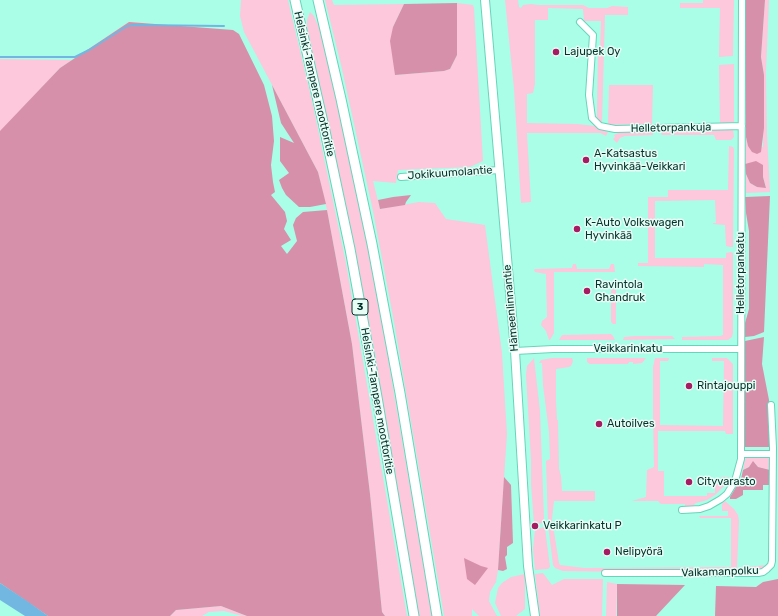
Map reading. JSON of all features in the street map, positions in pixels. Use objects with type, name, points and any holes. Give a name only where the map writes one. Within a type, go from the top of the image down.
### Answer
[{"type":"highway","name":"Helsinki-Tampere moottoritie","points":[[295,0],[350,249],[414,616]]},
{"type":"highway","name":"Helsinki-Tampere moottoritie","points":[[318,0],[343,107],[372,244],[400,394],[437,616]]},
{"type":"main road","name":"Hämeenlinnantie","points":[[485,0],[515,351],[528,566],[535,616]]},
{"type":"street","name":"Helletorpankatu","points":[[682,510],[700,509],[709,506],[727,494],[735,481],[740,467],[742,454],[742,0]]},
{"type":"street","name":"Helletorpankuja","points":[[580,22],[593,35],[590,95],[592,118],[600,126],[615,129],[742,126]]},
{"type":"street","name":"Jokikuumolantie","points":[[401,177],[499,170]]},
{"type":"street","name":"Veikkarinkatu","points":[[515,351],[548,349],[741,349]]},
{"type":"street","name":"Valkamanpolku","points":[[605,573],[708,574],[763,572],[770,565],[772,561],[771,405]]},
{"type":"street","points":[[742,454],[772,454]]},
{"type":"shaded area","points":[[241,0],[288,0],[313,105],[346,263],[407,616],[385,616],[382,612],[370,494],[352,344],[327,210],[318,172],[244,32],[240,16]]},
{"type":"shaded area","points":[[325,0],[332,0],[334,5],[404,4],[393,27],[395,75],[444,71],[450,69],[457,55],[457,3],[473,5],[474,8],[483,161],[470,167],[398,170],[396,183],[373,181],[380,209],[419,202],[435,203],[446,219],[485,225],[502,353],[507,434],[498,570],[496,582],[490,592],[489,601],[497,616],[479,616],[472,609],[472,616],[444,616],[394,322],[373,211],[342,69]]},
{"type":"shaded area","points":[[505,0],[518,0],[519,7],[521,8],[523,5],[531,4],[583,5],[589,8],[607,8],[612,6],[628,7],[628,15],[605,15],[602,123],[597,119],[598,55],[600,51],[601,21],[584,21],[583,9],[548,8],[548,20],[535,20],[535,84],[533,93],[527,94],[527,123],[577,124],[595,126],[608,132],[606,136],[600,133],[527,133],[531,202],[521,203],[514,89]]},
{"type":"shaded area","points":[[703,0],[734,0],[733,56],[719,57],[720,8],[680,8],[680,3],[703,3]]},
{"type":"shaded area","points":[[745,0],[765,0],[761,57],[764,75],[764,128],[761,152],[757,154],[752,152],[748,146],[746,137]]},
{"type":"shaded area","points":[[765,0],[769,0],[766,72],[770,192],[746,193],[746,174],[750,183],[757,187],[766,187],[763,177],[763,165],[745,164],[746,137],[748,146],[763,147],[764,75],[761,57]]},
{"type":"shaded area","points":[[457,3],[457,55],[450,69],[444,71],[395,75],[390,41],[393,27],[404,4]]},
{"type":"shaded area","points":[[310,12],[314,16],[321,32],[342,120],[375,282],[432,616],[419,616],[375,355],[349,219],[307,28],[307,20]]},
{"type":"shaded area","points":[[129,22],[233,30],[239,34],[264,85],[272,116],[274,141],[271,165],[275,192],[271,195],[285,212],[287,221],[284,229],[291,240],[281,246],[287,254],[297,241],[293,225],[296,218],[303,212],[327,210],[352,344],[370,494],[382,612],[385,616],[247,616],[221,606],[176,610],[170,616],[48,616],[0,583],[0,131],[60,68]]},
{"type":"shaded area","points":[[0,59],[72,60],[60,68],[0,132]]},
{"type":"shaded area","points":[[734,64],[734,123],[720,124],[719,65]]},
{"type":"shaded area","points":[[272,85],[318,172],[326,204],[310,207],[299,207],[286,195],[282,188],[279,180],[289,173],[280,161],[280,137],[294,143],[281,123]]},
{"type":"shaded area","points":[[609,85],[653,85],[652,124],[608,125]]},
{"type":"shaded area","points":[[733,129],[734,137],[731,140],[716,140],[714,135],[661,134],[664,130]]},
{"type":"shaded area","points":[[652,130],[653,135],[625,136],[620,138],[617,143],[613,139],[615,137],[614,135],[622,131]]},
{"type":"shaded area","points":[[729,146],[733,147],[734,149],[733,247],[726,246],[725,225],[713,224],[716,223],[715,200],[655,201],[655,258],[726,258],[726,253],[733,253],[732,337],[728,340],[682,340],[682,337],[723,335],[723,265],[704,264],[704,267],[638,266],[638,263],[648,263],[648,197],[668,197],[668,190],[728,190]]},
{"type":"shaded area","points":[[756,161],[763,165],[763,177],[766,188],[757,187],[750,183],[746,174],[745,164]]},
{"type":"shaded area","points":[[411,195],[405,205],[380,209],[378,200]]},
{"type":"shaded area","points":[[770,196],[764,332],[754,336],[745,337],[745,323],[749,309],[749,231],[745,197]]},
{"type":"shaded area","points":[[573,264],[576,264],[577,269],[609,269],[611,264],[614,264],[615,272],[554,272],[554,333],[549,340],[546,331],[541,325],[542,321],[547,317],[546,274],[535,272],[534,270],[572,268]]},
{"type":"shaded area","points":[[612,289],[616,290],[616,324],[611,322]]},
{"type":"shaded area","points":[[611,334],[615,340],[559,340],[562,335]]},
{"type":"shaded area","points":[[672,336],[675,339],[623,340],[624,337]]},
{"type":"shaded area","points":[[764,337],[762,364],[769,400],[771,446],[745,447],[745,341]]},
{"type":"shaded area","points":[[534,358],[540,411],[544,521],[542,523],[534,524],[526,375],[527,366]]},
{"type":"shaded area","points":[[552,358],[572,358],[573,361],[569,367],[556,369],[559,469],[562,491],[595,491],[595,501],[554,501],[552,519],[560,565],[584,568],[731,567],[731,518],[700,518],[699,516],[728,516],[728,511],[722,511],[722,504],[725,501],[738,515],[737,568],[767,565],[761,571],[563,571],[555,568],[553,565],[548,524],[546,461],[550,459],[549,432],[543,385],[542,363],[539,363],[541,360]]},
{"type":"shaded area","points":[[587,358],[646,358],[642,363],[633,364],[633,362],[629,362],[628,364],[590,364],[587,362]]},
{"type":"shaded area","points":[[655,358],[669,358],[668,361],[660,361],[660,425],[723,426],[724,361],[712,361],[712,358],[727,358],[733,364],[733,434],[726,434],[725,431],[658,431],[658,471],[664,471],[664,496],[707,496],[707,493],[715,493],[715,484],[721,484],[721,477],[729,477],[725,485],[715,495],[707,500],[696,503],[693,506],[685,506],[685,504],[661,504],[658,501],[632,501],[646,497],[647,470],[654,467],[653,367]]},
{"type":"shaded area","points":[[749,456],[768,458],[770,460],[770,470],[758,467],[755,463],[743,470],[745,459]]},
{"type":"shaded area","points":[[753,461],[758,467],[770,470],[770,485],[763,485],[763,490],[743,490],[743,495],[736,499],[730,499],[741,479],[743,470],[749,467]]},
{"type":"shaded area","points":[[504,477],[511,485],[513,543],[507,547],[507,555],[505,557],[507,569],[503,571],[498,570]]},
{"type":"shaded area","points":[[544,527],[550,567],[548,569],[535,570],[533,549],[535,530]]},
{"type":"shaded area","points":[[464,558],[488,568],[475,585],[467,579]]},
{"type":"shaded area","points":[[543,573],[552,585],[564,579],[603,579],[602,616],[540,616],[535,574]]},
{"type":"shaded area","points":[[525,574],[525,609],[516,616],[501,616],[495,603],[498,588],[502,583],[511,577]]},
{"type":"shaded area","points":[[778,579],[778,616],[715,616],[716,586],[756,587],[763,582]]},
{"type":"shaded area","points":[[607,582],[617,584],[616,616],[606,616]]},
{"type":"shaded area","points":[[617,584],[685,585],[656,616],[617,616]]},
{"type":"shaded area","points":[[221,606],[247,616],[224,611],[209,612],[202,616],[170,616],[176,610]]},
{"type":"water","points":[[0,583],[48,616],[25,616],[0,600]]},
{"type":"waterway","points":[[0,57],[75,57],[127,26],[133,25],[224,26]]},
{"type":"place","name":"Lajupek Oy","points":[[556,52]]},
{"type":"place","name":"A-Katsastus Hyvinkää-Veikkari","points":[[586,160]]},
{"type":"place","name":"K-Auto Volkswagen Hyvinkää","points":[[577,229]]},
{"type":"place","name":"Ravintola Ghandruk","points":[[587,291]]},
{"type":"place","name":"Rintajouppi","points":[[689,386]]},
{"type":"place","name":"Autoilves","points":[[599,424]]},
{"type":"place","name":"Cityvarasto","points":[[689,482]]},
{"type":"place","name":"Veikkarinkatu P","points":[[535,526]]},
{"type":"place","name":"Nelipyörä","points":[[607,552]]}]
